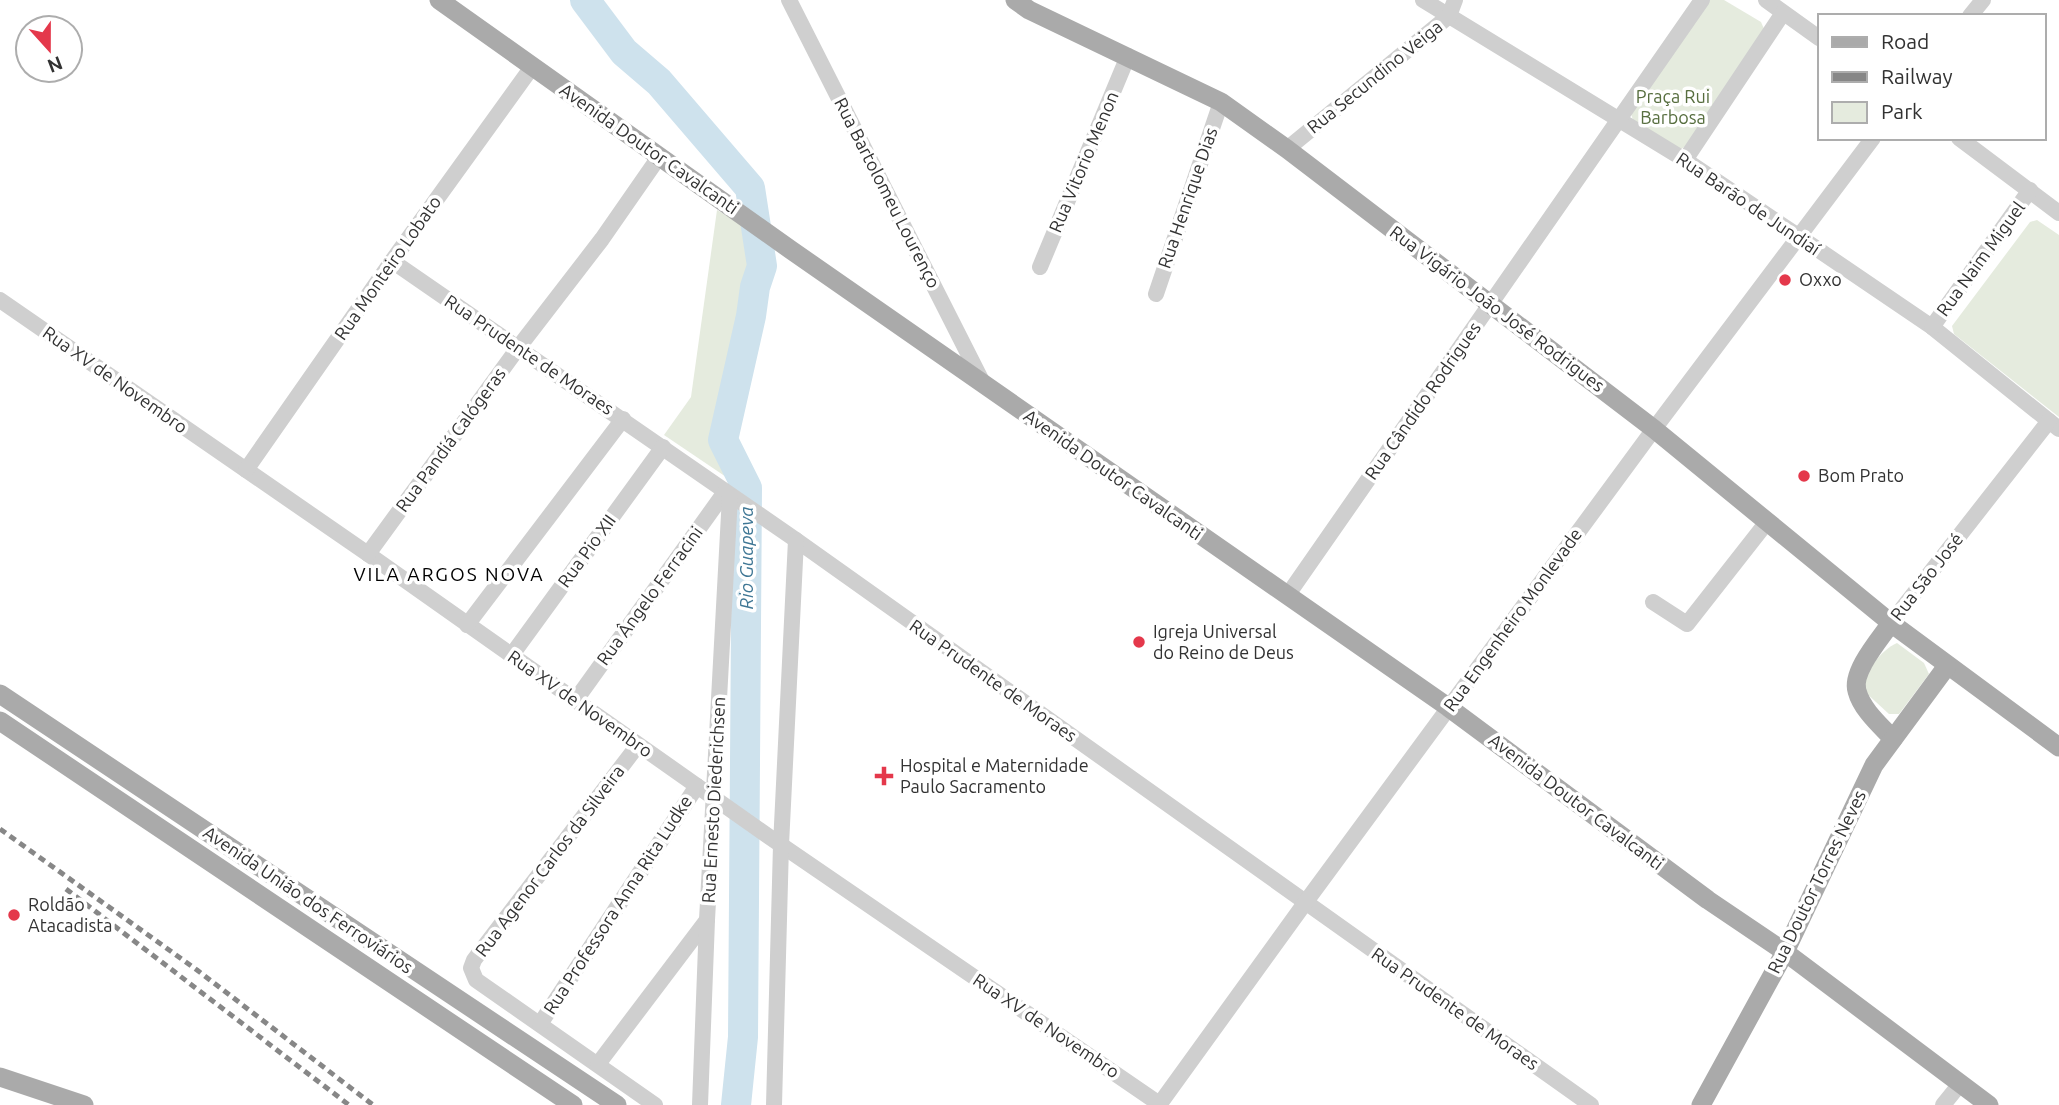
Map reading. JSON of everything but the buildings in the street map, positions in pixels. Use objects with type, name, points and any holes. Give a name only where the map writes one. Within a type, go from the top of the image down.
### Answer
[{"type":"main road","name":"Avenida Doutor Cavalcanti","points":[[439,0],[984,386],[1448,707],[1989,1105]]},
{"type":"main road","name":"Rua Vigário João José Rodrigues","points":[[1015,0],[1030,10],[1221,102],[1287,149],[1654,429],[1891,623],[2059,747]]},
{"type":"main road","name":"Rua São José","points":[[1891,623],[1860,669],[1856,681],[1857,691],[1866,709],[1893,739]]},
{"type":"main road","name":"Rua Doutor Torres Neves","points":[[1700,1105],[1784,952],[1874,765],[1947,666]]},
{"type":"main road","name":"Avenida União dos Ferroviários","points":[[0,694],[617,1105]]},
{"type":"main road","name":"Avenida União dos Ferroviários","points":[[0,722],[573,1105]]},
{"type":"main road","points":[[0,1077],[84,1105]]},
{"type":"street","name":"Rua Bartolomeu Lourenço","points":[[789,0],[984,386]]},
{"type":"street","name":"Rua Barão de Jundiaí","points":[[1423,0],[1685,160],[1798,236],[1932,327],[2054,425]]},
{"type":"street","name":"Rua Secundino Veiga","points":[[1287,149],[1449,16],[1455,0]]},
{"type":"street","name":"Rua Cândido Rodrigues","points":[[1287,596],[1703,0]]},
{"type":"street","points":[[1766,0],[1818,37]]},
{"type":"street","points":[[1972,14],[1983,0]]},
{"type":"street","points":[[1685,160],[1783,12]]},
{"type":"street","name":"Rua Vitorio Menon","points":[[1040,267],[1129,56]]},
{"type":"street","name":"Rua Monteiro Lobato","points":[[246,470],[532,67]]},
{"type":"street","name":"Rua Henrique Dias","points":[[1156,294],[1221,102]]},
{"type":"street","name":"Rua Engenheiro Monlevade","points":[[1160,1105],[1448,707],[1871,140]]},
{"type":"street","points":[[1962,140],[2059,213]]},
{"type":"street","name":"Rua Pandiá Calógeras","points":[[368,554],[518,348],[602,239],[659,157]]},
{"type":"street","name":"Rua Naim Miguel","points":[[1932,327],[2030,190]]},
{"type":"street","name":"Rua Prudente de Moraes","points":[[392,261],[796,540],[1591,1105]]},
{"type":"street","name":"Rua XV de Novembro","points":[[3,309],[246,470],[774,841],[1160,1105]]},
{"type":"street","points":[[467,625],[623,419]]},
{"type":"street","name":"Rua São José","points":[[1891,623],[2054,425]]},
{"type":"street","name":"Rua Pio XII","points":[[511,656],[663,447]]},
{"type":"street","name":"Rua Ângelo Ferracini","points":[[575,701],[733,497]]},
{"type":"street","name":"Rua Ernesto Diederichsen","points":[[700,1105],[707,920],[721,803],[733,497]]},
{"type":"street","points":[[1653,602],[1687,624],[1767,522]]},
{"type":"street","points":[[774,1105],[774,841],[796,540]]},
{"type":"street","name":"Rua Agenor Carlos da Silveira","points":[[540,1024],[477,980],[471,968],[474,960],[638,745]]},
{"type":"street","name":"Rua Professora Anna Rita Ludke","points":[[540,1024],[696,786]]},
{"type":"street","points":[[598,1064],[707,920]]},
{"type":"street","points":[[540,1024],[655,1105]]},
{"type":"street","points":[[1943,1105],[1959,1084]]},
{"type":"green space","name":"Praça Rui Barbosa","points":[[1708,0],[1724,0],[1761,22],[1765,31],[1685,147],[1678,150],[1634,123],[1630,111]]},
{"type":"green space","points":[[717,210],[747,227],[748,279],[724,387],[716,446],[738,485],[664,435],[691,397]]},
{"type":"green space","points":[[2037,220],[2059,235],[2059,417],[1954,334],[1952,326],[2030,222]]},
{"type":"green space","points":[[1897,643],[1924,663],[1929,674],[1899,714],[1889,714],[1864,691],[1864,684],[1874,663]]},
{"type":"waterway","name":"Rio Guapeva","points":[[585,0],[624,52],[659,82],[750,188],[762,266],[755,287],[723,440],[747,488],[743,1037],[736,1105]]},
{"type":"railway","points":[[0,829],[197,970],[373,1105]]},
{"type":"railway","points":[[66,889],[349,1105]]},
{"type":"place","name":"Oxxo","points":[[1785,280]]},
{"type":"place","name":"Bom Prato","points":[[1804,476]]},
{"type":"place","name":"Igreja Universal do Reino de Deus","points":[[1139,642]]},
{"type":"place","name":"Hospital e Maternidade Paulo Sacramento","points":[[884,776]]},
{"type":"place","name":"Roldão Atacadista","points":[[14,915]]},
{"type":"district","name":"VILA ARGOS NOVA","points":[[449,574]]}]
